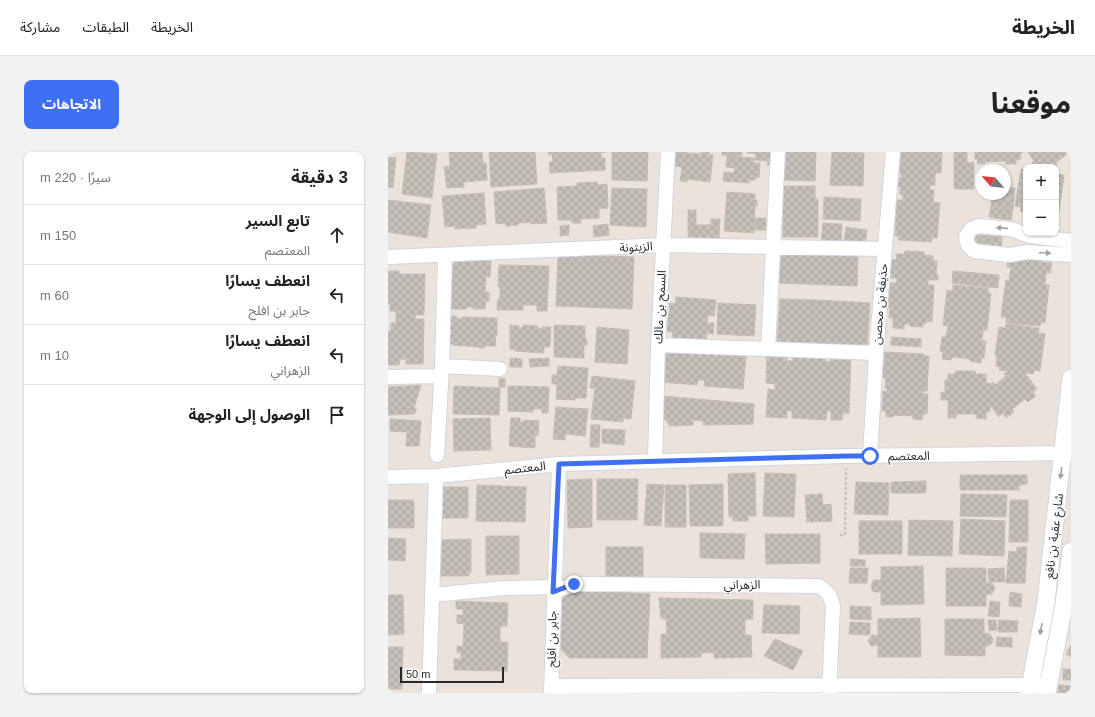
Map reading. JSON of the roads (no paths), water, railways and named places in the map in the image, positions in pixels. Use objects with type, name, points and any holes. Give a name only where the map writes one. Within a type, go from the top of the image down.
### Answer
[{"type":"street","name":"السمح بن مالك","points":[[655,462],[658,345],[668,152]]},
{"type":"street","points":[[768,349],[778,152]]},
{"type":"street","name":"حذيفة بن محصن","points":[[870,456],[876,353],[893,152]]},
{"type":"street","points":[[1071,241],[1031,236],[1013,230],[980,226],[970,229],[966,237],[968,245],[974,251],[1009,255],[1028,252],[1071,255]]},
{"type":"street","name":"الزيتونة","points":[[388,257],[664,245],[885,249]]},
{"type":"street","points":[[437,456],[442,371],[445,255]]},
{"type":"street","points":[[658,345],[876,353]]},
{"type":"street","points":[[388,377],[442,371],[500,369]]},
{"type":"street","name":"شارع عقبة بن نافع","points":[[1030,689],[1046,602],[1067,453],[1071,378]]},
{"type":"street","name":"المعتصم","points":[[388,477],[436,476],[559,464],[847,456],[1067,453]]},
{"type":"street","name":"جابر بن افلح","points":[[551,690],[553,589],[559,464]]},
{"type":"street","points":[[429,693],[436,476]]},
{"type":"street","name":"شارع عقبة بن نافع","points":[[1048,689],[1067,604],[1071,551]]},
{"type":"street","name":"الزهراني","points":[[432,595],[504,588],[553,589],[574,584],[819,586],[827,591],[832,598],[833,606],[830,690]]},
{"type":"street","points":[[1046,602],[1067,604]]},
{"type":"street","points":[[551,690],[1048,689]]}]
